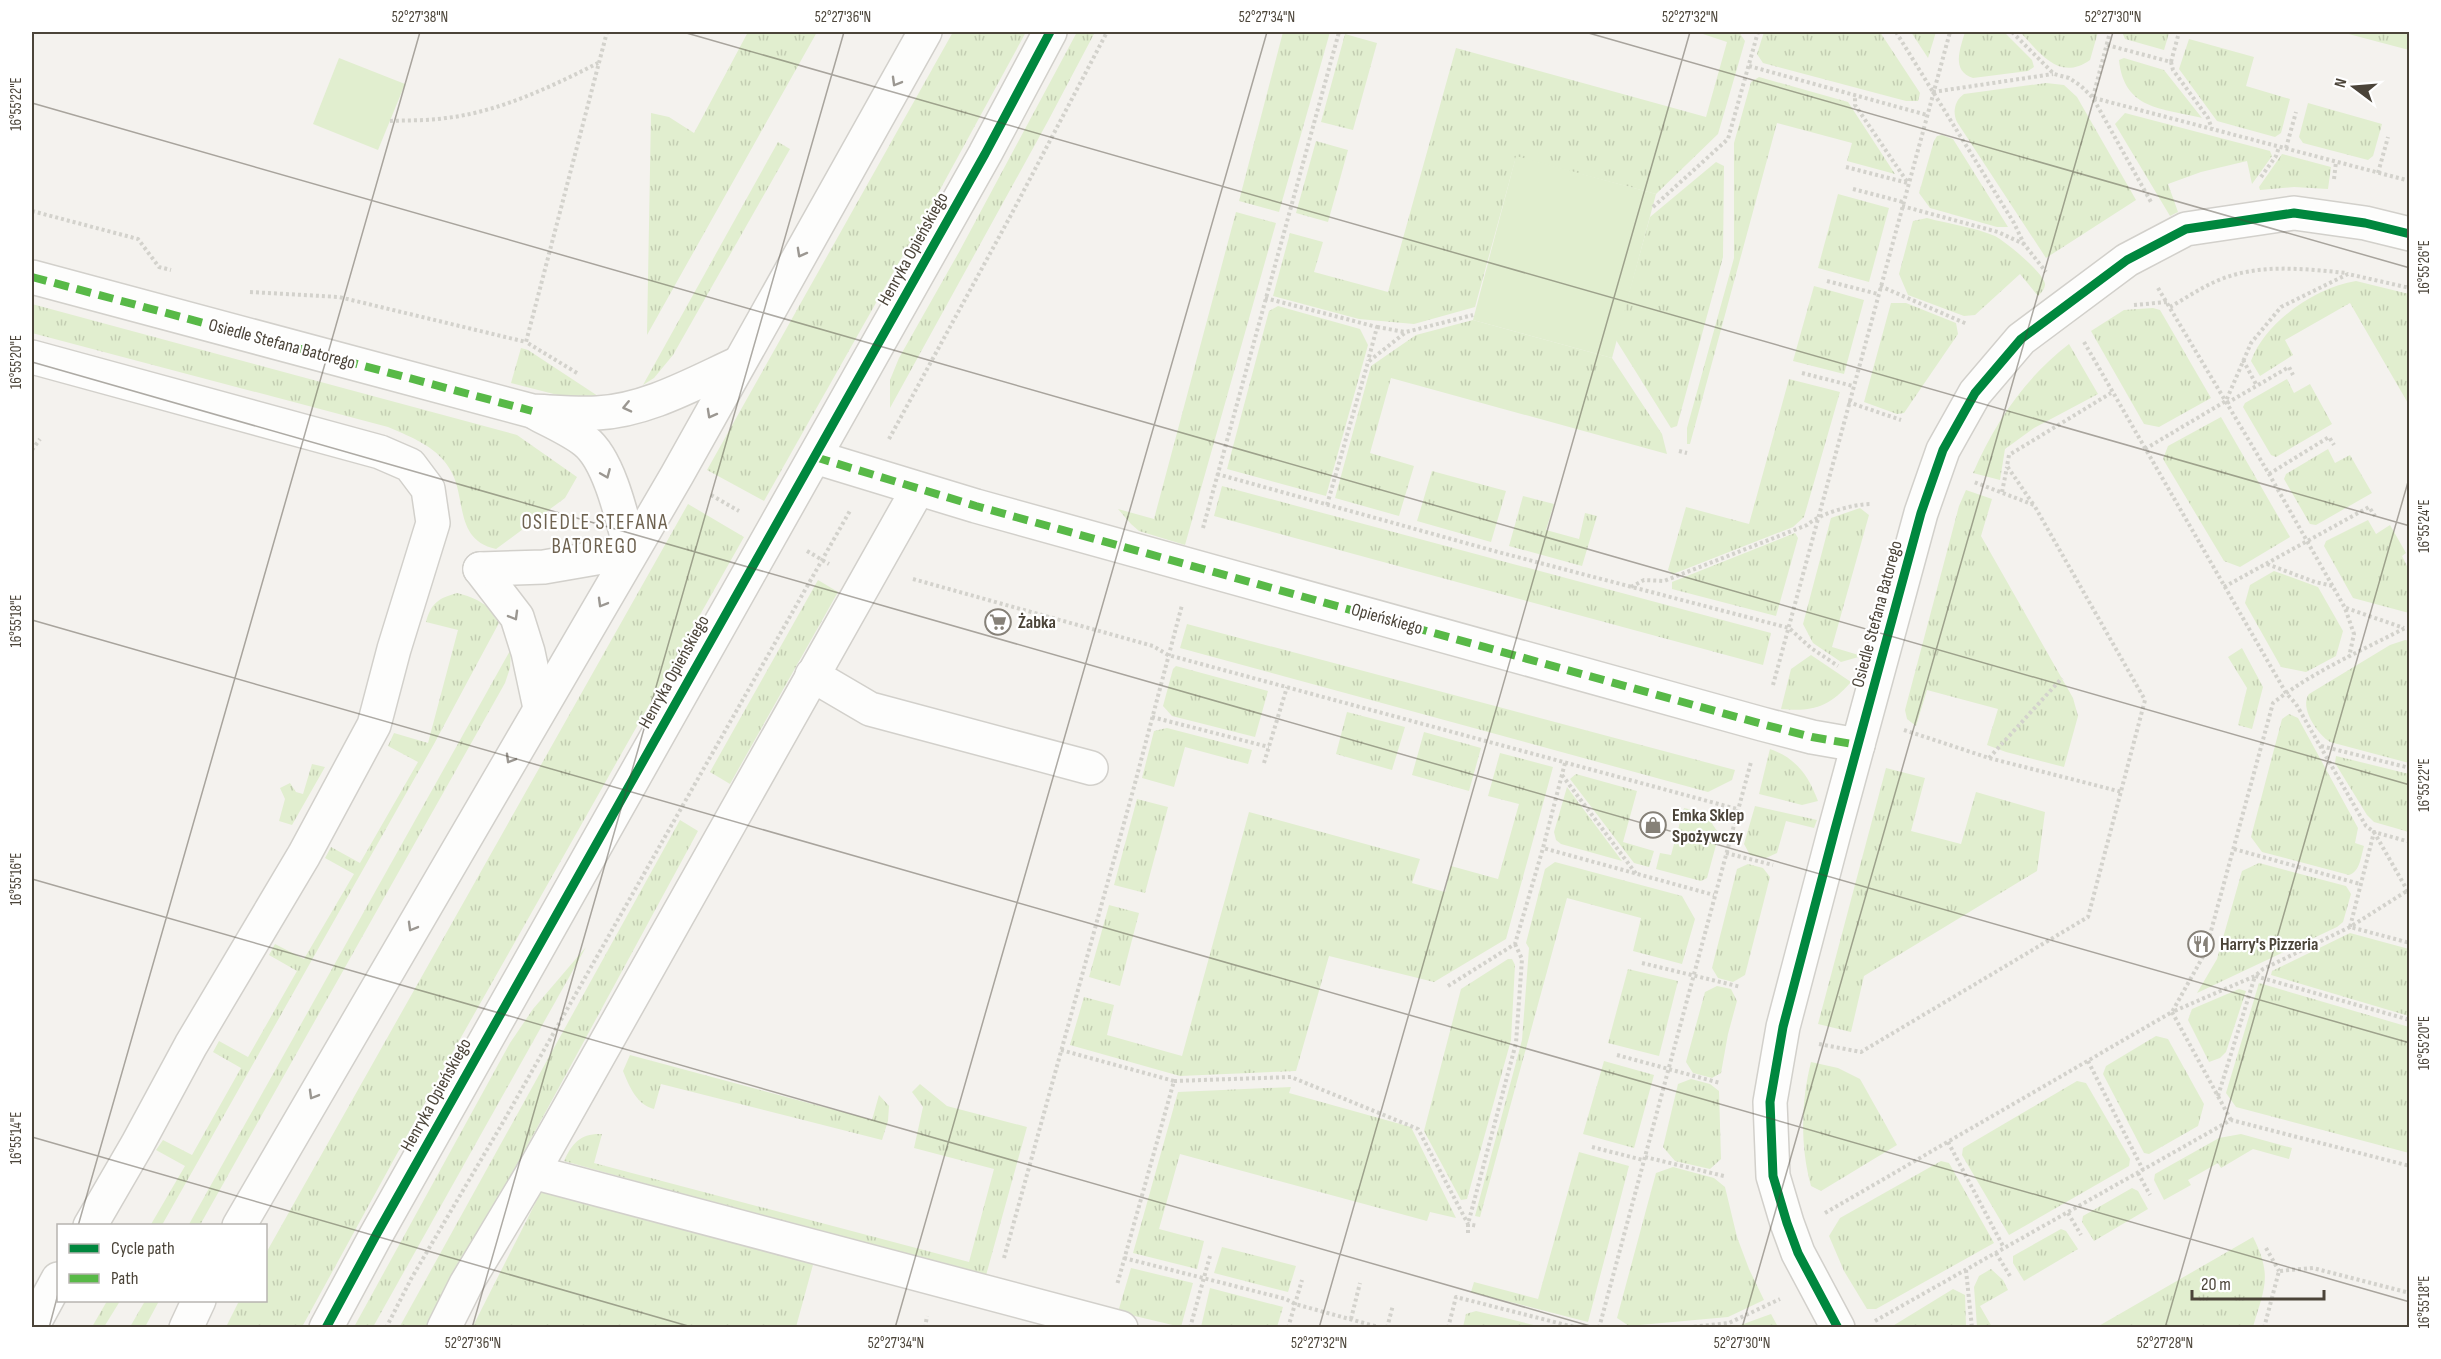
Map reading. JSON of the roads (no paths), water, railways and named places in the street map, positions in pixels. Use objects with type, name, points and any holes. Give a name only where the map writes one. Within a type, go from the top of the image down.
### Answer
[{"type":"street","points":[[240,1224],[677,475],[925,32]]},
{"type":"street","name":"Henryka Opieńskiego","points":[[326,1328],[375,1237],[985,154],[1050,32]]},
{"type":"street","name":"Osiedle Stefana Batorego","points":[[1853,1326],[1798,1253],[1773,1176],[1770,1102],[1783,1027],[1921,513],[1942,450],[1975,393],[2021,339],[2127,260],[2186,229],[2294,213],[2365,223],[2409,234]]},
{"type":"street","name":"Osiedle Stefana Batorego","points":[[32,277],[532,411]]},
{"type":"street","points":[[32,357],[380,452],[410,465],[428,489],[433,523],[394,649],[374,725],[304,855],[190,1045],[137,1145],[91,1224]]},
{"type":"street","points":[[532,411],[598,413],[632,407],[669,394],[740,363]]},
{"type":"street","points":[[532,411],[587,442],[598,458],[614,492],[631,552]]},
{"type":"street","name":"Opieńskiego","points":[[815,457],[918,489],[1762,724],[1812,737],[1858,744]]},
{"type":"street","points":[[444,1328],[466,1284],[533,1172],[918,489]]},
{"type":"street","points":[[540,708],[528,652],[517,617],[480,569],[544,567],[631,552]]},
{"type":"street","points":[[812,675],[870,709],[1091,768]]},
{"type":"street","points":[[533,1172],[1113,1326]]},
{"type":"street","points":[[32,1327],[57,1282]]},
{"type":"street","points":[[186,1328],[198,1302]]},
{"type":"place","name":"Żabka","points":[[998,622]]},
{"type":"place","name":"Emka Sklep Spożywczy","points":[[1653,825]]},
{"type":"place","name":"Harry's Pizzeria","points":[[2201,944]]},
{"type":"district","name":"OSIEDLE STEFANA BATOREGO","points":[[595,534]]}]
